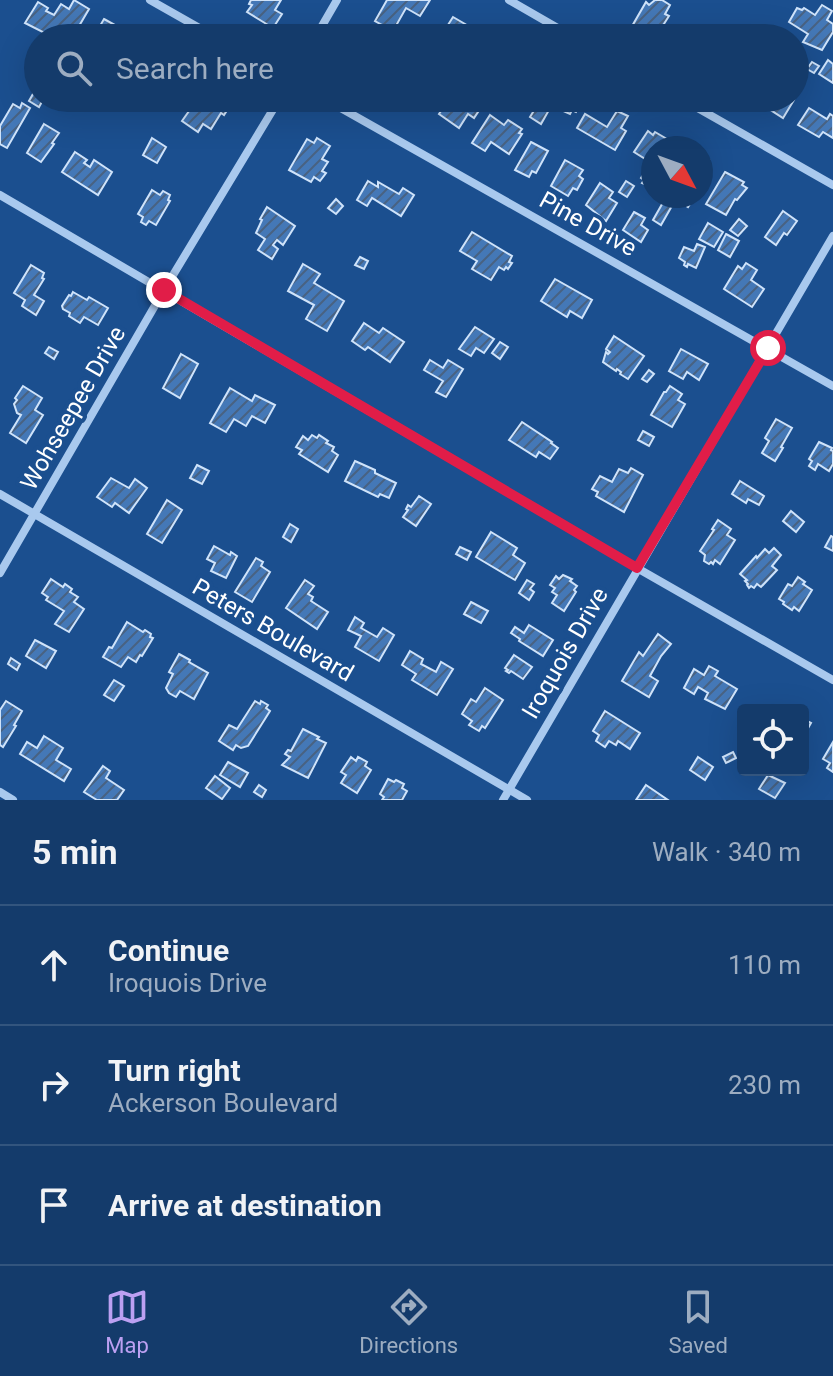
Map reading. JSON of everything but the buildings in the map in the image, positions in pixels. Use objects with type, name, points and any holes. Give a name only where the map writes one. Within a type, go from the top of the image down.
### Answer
[{"type":"street","points":[[150,0],[192,24]]},
{"type":"street","points":[[323,24],[337,0]]},
{"type":"street","points":[[509,0],[551,24]]},
{"type":"street","name":"Wohseepee Drive","points":[[0,573],[272,112]]},
{"type":"street","name":"Pine Drive","points":[[348,112],[833,386]]},
{"type":"street","points":[[705,112],[833,185]]},
{"type":"street","points":[[0,195],[833,680]]},
{"type":"street","name":"Iroquois Drive","points":[[503,800],[833,236]]},
{"type":"street","name":"Peters Boulevard","points":[[0,494],[527,800]]},
{"type":"street","points":[[0,792],[13,800]]},
{"type":"route","points":[[164,290],[637,568],[768,348]]}]
